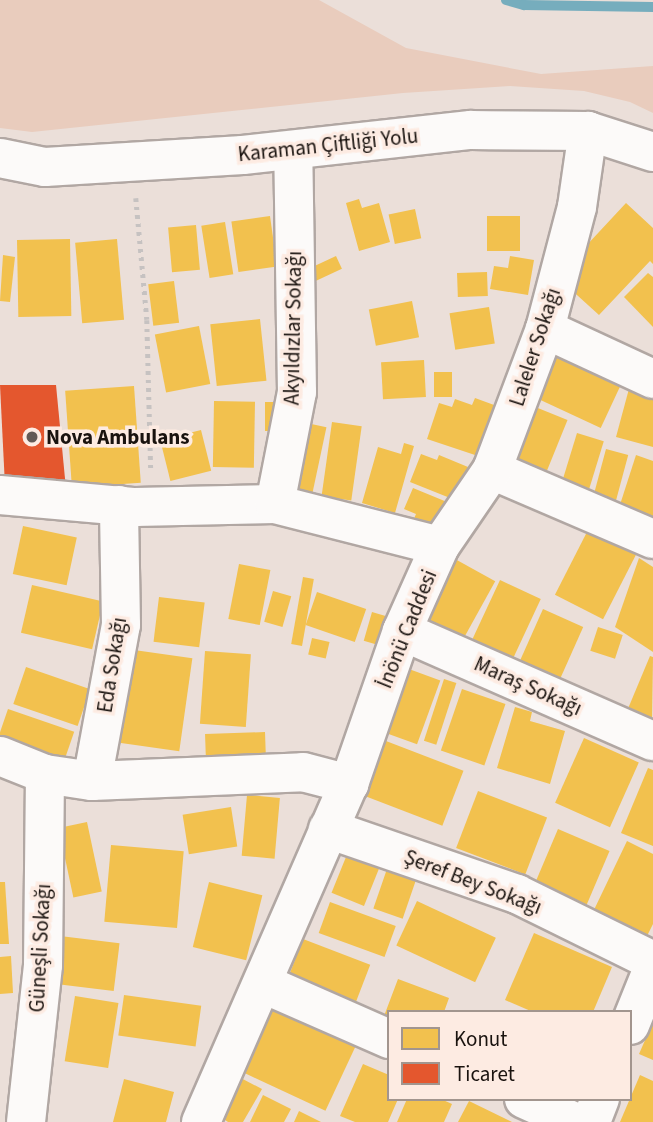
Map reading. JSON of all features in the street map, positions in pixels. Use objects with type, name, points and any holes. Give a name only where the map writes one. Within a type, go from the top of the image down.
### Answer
[{"type":"street","name":"Karaman Çiftliği Yolu","points":[[0,158],[45,167],[293,150],[471,130],[588,131],[653,152]]},
{"type":"street","name":"Laleler Sokağı","points":[[440,546],[492,470],[545,329],[577,207],[588,131]]},
{"type":"street","name":"Akyıldızlar Sokağı","points":[[275,504],[297,392],[293,150]]},
{"type":"street","points":[[0,171],[45,167]]},
{"type":"street","points":[[545,329],[653,379]]},
{"type":"street","points":[[492,470],[653,539]]},
{"type":"street","name":"İnönü Caddesi","points":[[0,495],[136,506],[275,504],[440,546],[402,632],[349,784],[264,984],[201,1122]]},
{"type":"street","name":"Eda Sokağı","points":[[92,781],[121,625],[136,506]]},
{"type":"street","name":"Maraş Sokağı","points":[[402,632],[653,741]]},
{"type":"street","points":[[0,757],[44,774],[92,781],[303,772],[349,784]]},
{"type":"street","name":"Güneşli Sokağı","points":[[26,1122],[43,965],[44,774]]},
{"type":"street","name":"Şeref Bey Sokağı","points":[[328,829],[517,894],[653,961]]},
{"type":"street","points":[[632,1020],[653,968]]},
{"type":"street","points":[[264,984],[387,1038]]},
{"type":"street","points":[[528,1101],[575,1122]]},
{"type":"street","points":[[591,1122],[599,1101]]},
{"type":"path","points":[[132,159],[147,320],[136,506]]},
{"type":"shaded area","points":[[0,0],[319,0],[406,48],[541,74],[653,66],[653,113],[630,102],[584,91],[510,86],[403,93],[32,132],[0,128]]},
{"type":"building: Konut","points":[[359,199],[362,208],[379,203],[390,242],[359,251],[346,203]]},
{"type":"building: Konut","points":[[626,203],[653,228],[653,264],[650,261],[599,315],[567,286],[581,270],[572,261]]},
{"type":"building: Konut","points":[[415,209],[421,238],[395,244],[389,215]]},
{"type":"building: Konut","points":[[270,216],[277,267],[238,272],[231,221]]},
{"type":"building: Konut","points":[[487,216],[520,216],[520,251],[487,251]]},
{"type":"building: Konut","points":[[225,222],[233,274],[210,278],[201,226]]},
{"type":"building: Konut","points":[[196,225],[200,270],[172,272],[168,227]]},
{"type":"building: Konut","points":[[70,239],[71,316],[18,317],[17,240]]},
{"type":"building: Konut","points":[[117,239],[124,320],[82,323],[75,243]]},
{"type":"building: Konut","points":[[3,255],[15,257],[10,302],[0,301]]},
{"type":"building: Konut","points":[[336,256],[342,269],[316,281],[310,268]]},
{"type":"building: Konut","points":[[510,256],[534,260],[528,295],[490,289],[494,266],[508,268]]},
{"type":"building: Konut","points":[[487,272],[488,296],[458,297],[457,273]]},
{"type":"building: Konut","points":[[648,273],[653,277],[653,327],[624,297]]},
{"type":"building: Konut","points":[[174,281],[179,323],[153,326],[148,284]]},
{"type":"building: Konut","points":[[412,301],[419,337],[376,346],[369,309]]},
{"type":"building: Konut","points":[[489,307],[495,344],[455,350],[449,313]]},
{"type":"building: Konut","points":[[260,319],[266,381],[217,386],[210,324]]},
{"type":"building: Konut","points":[[199,326],[210,384],[166,393],[155,335]]},
{"type":"building: Konut","points":[[558,354],[621,384],[601,428],[537,398]]},
{"type":"building: Konut","points":[[424,360],[426,397],[383,399],[381,362]]},
{"type":"building: Konut","points":[[434,372],[452,372],[452,397],[434,397]]},
{"type":"building: Konut","points":[[630,385],[653,392],[653,447],[616,437]]},
{"type":"building: Konut","points":[[134,386],[141,483],[72,488],[65,391]]},
{"type":"building: Konut","points":[[475,398],[505,409],[481,457],[427,439],[439,403],[452,407],[455,399],[472,405]]},
{"type":"building: Konut","points":[[214,401],[255,402],[254,468],[213,467]]},
{"type":"building: Konut","points":[[265,402],[282,402],[282,431],[265,431]]},
{"type":"building: Konut","points":[[523,402],[568,420],[545,476],[501,458]]},
{"type":"building: Konut","points":[[302,422],[326,427],[313,493],[288,488]]},
{"type":"building: Konut","points":[[332,422],[362,426],[351,500],[322,496]]},
{"type":"building: Konut","points":[[201,430],[211,471],[170,481],[160,440]]},
{"type":"building: Konut","points":[[577,433],[604,441],[589,490],[562,482]]},
{"type":"building: Konut","points":[[404,443],[414,446],[395,513],[362,503],[378,447],[401,454]]},
{"type":"building: Konut","points":[[606,449],[628,455],[614,508],[592,502]]},
{"type":"building: Konut","points":[[421,454],[437,460],[439,455],[468,467],[455,500],[410,482]]},
{"type":"building: Konut","points":[[636,455],[653,461],[653,525],[617,514]]},
{"type":"building: Konut","points":[[413,488],[447,502],[435,530],[413,521],[416,514],[404,509]]},
{"type":"building: Konut","points":[[23,526],[77,537],[67,585],[13,574]]},
{"type":"building: Konut","points":[[589,528],[637,553],[603,619],[555,595]]},
{"type":"building: Konut","points":[[639,558],[653,567],[653,652],[615,627]]},
{"type":"building: Konut","points":[[455,559],[495,581],[463,640],[423,618]]},
{"type":"building: Konut","points":[[239,564],[270,570],[260,625],[228,619]]},
{"type":"building: Konut","points":[[303,577],[314,579],[302,646],[291,644]]},
{"type":"building: Konut","points":[[500,580],[541,599],[510,664],[470,645]]},
{"type":"building: Konut","points":[[32,585],[103,601],[92,649],[21,633]]},
{"type":"building: Konut","points":[[273,591],[291,596],[282,627],[264,622]]},
{"type":"building: Konut","points":[[317,592],[366,609],[355,642],[306,625]]},
{"type":"building: Konut","points":[[159,597],[205,603],[199,647],[154,642]]},
{"type":"building: Konut","points":[[543,609],[583,627],[560,680],[519,662]]},
{"type":"building: Konut","points":[[372,612],[386,616],[378,645],[364,641]]},
{"type":"building: Konut","points":[[598,627],[623,635],[615,659],[590,651]]},
{"type":"building: Konut","points":[[312,638],[330,642],[326,659],[308,655]]},
{"type":"building: Konut","points":[[127,649],[192,658],[179,751],[114,742]]},
{"type":"building: Konut","points":[[205,651],[251,654],[246,727],[200,724]]},
{"type":"building: Konut","points":[[650,656],[653,657],[652,721],[627,711]]},
{"type":"building: Konut","points":[[398,665],[440,680],[417,744],[375,729]]},
{"type":"building: Konut","points":[[26,667],[90,689],[78,726],[13,704]]},
{"type":"building: Konut","points":[[444,679],[456,683],[436,745],[424,741]]},
{"type":"building: Konut","points":[[462,689],[505,704],[484,765],[441,750]]},
{"type":"building: Konut","points":[[515,707],[532,712],[530,721],[565,731],[550,784],[497,768]]},
{"type":"building: Konut","points":[[8,709],[74,732],[62,766],[0,744],[0,732]]},
{"type":"building: Konut","points":[[265,732],[266,764],[206,766],[205,734]]},
{"type":"building: Konut","points":[[584,738],[639,762],[610,827],[555,803]]},
{"type":"building: Konut","points":[[386,741],[463,771],[442,826],[365,796]]},
{"type":"building: Konut","points":[[648,768],[653,770],[653,846],[621,833]]},
{"type":"building: Konut","points":[[478,791],[547,818],[525,874],[456,848]]},
{"type":"building: Konut","points":[[247,795],[280,798],[275,859],[242,856]]},
{"type":"building: Konut","points":[[231,807],[237,847],[189,854],[183,815]]},
{"type":"building: Konut","points":[[87,822],[102,891],[73,897],[59,828]]},
{"type":"building: Konut","points":[[558,829],[610,851],[583,913],[532,891]]},
{"type":"building: Konut","points":[[627,841],[653,854],[653,924],[645,940],[592,914]]},
{"type":"building: Konut","points":[[111,845],[184,851],[177,928],[104,922]]},
{"type":"building: Konut","points":[[348,852],[380,865],[364,906],[332,893]]},
{"type":"building: Konut","points":[[388,866],[417,876],[403,919],[373,909]]},
{"type":"building: Konut","points":[[0,882],[5,882],[9,944],[0,944]]},
{"type":"building: Konut","points":[[209,882],[262,895],[246,960],[193,947]]},
{"type":"building: Konut","points":[[417,901],[496,938],[475,982],[396,945]]},
{"type":"building: Konut","points":[[330,902],[396,926],[384,957],[319,933]]},
{"type":"building: Konut","points":[[534,933],[612,967],[594,1010],[528,1010],[505,1000]]},
{"type":"building: Konut","points":[[60,936],[120,943],[114,991],[54,984]]},
{"type":"building: Konut","points":[[303,939],[370,965],[353,1010],[286,984]]},
{"type":"building: Konut","points":[[11,956],[13,993],[0,994],[0,957]]},
{"type":"building: Konut","points":[[398,979],[449,998],[445,1010],[387,1010],[387,1026],[381,1024]]},
{"type":"building: Konut","points":[[124,995],[201,1006],[196,1046],[118,1036]]},
{"type":"building: Konut","points":[[75,996],[118,1003],[108,1068],[65,1061]]},
{"type":"building: Konut","points":[[273,1008],[355,1046],[325,1111],[243,1072]]},
{"type":"building: Konut","points":[[653,1022],[653,1060],[639,1054]]},
{"type":"building: Konut","points":[[363,1064],[387,1074],[387,1101],[397,1101],[388,1122],[355,1122],[340,1116]]},
{"type":"building: Konut","points":[[640,1075],[653,1081],[653,1122],[620,1122],[629,1101],[632,1101],[632,1094]]},
{"type":"building: Konut","points":[[237,1076],[262,1089],[243,1122],[228,1122],[216,1114]]},
{"type":"building: Konut","points":[[124,1079],[174,1092],[166,1122],[113,1122]]},
{"type":"building: Konut","points":[[263,1095],[291,1109],[284,1122],[250,1122]]},
{"type":"building: Konut","points":[[406,1101],[445,1101],[452,1104],[444,1122],[397,1122]]},
{"type":"building: Konut","points":[[469,1101],[512,1122],[458,1122]]},
{"type":"building: Konut","points":[[299,1111],[321,1122],[294,1122]]},
{"type":"building: Ticaret","name":"Nova Ambulans","points":[[0,385],[56,385],[66,489],[5,486]]},
{"type":"waterway","points":[[506,0],[524,5],[653,7]]},
{"type":"place","name":"Nova Ambulans","points":[[32,437]]}]
